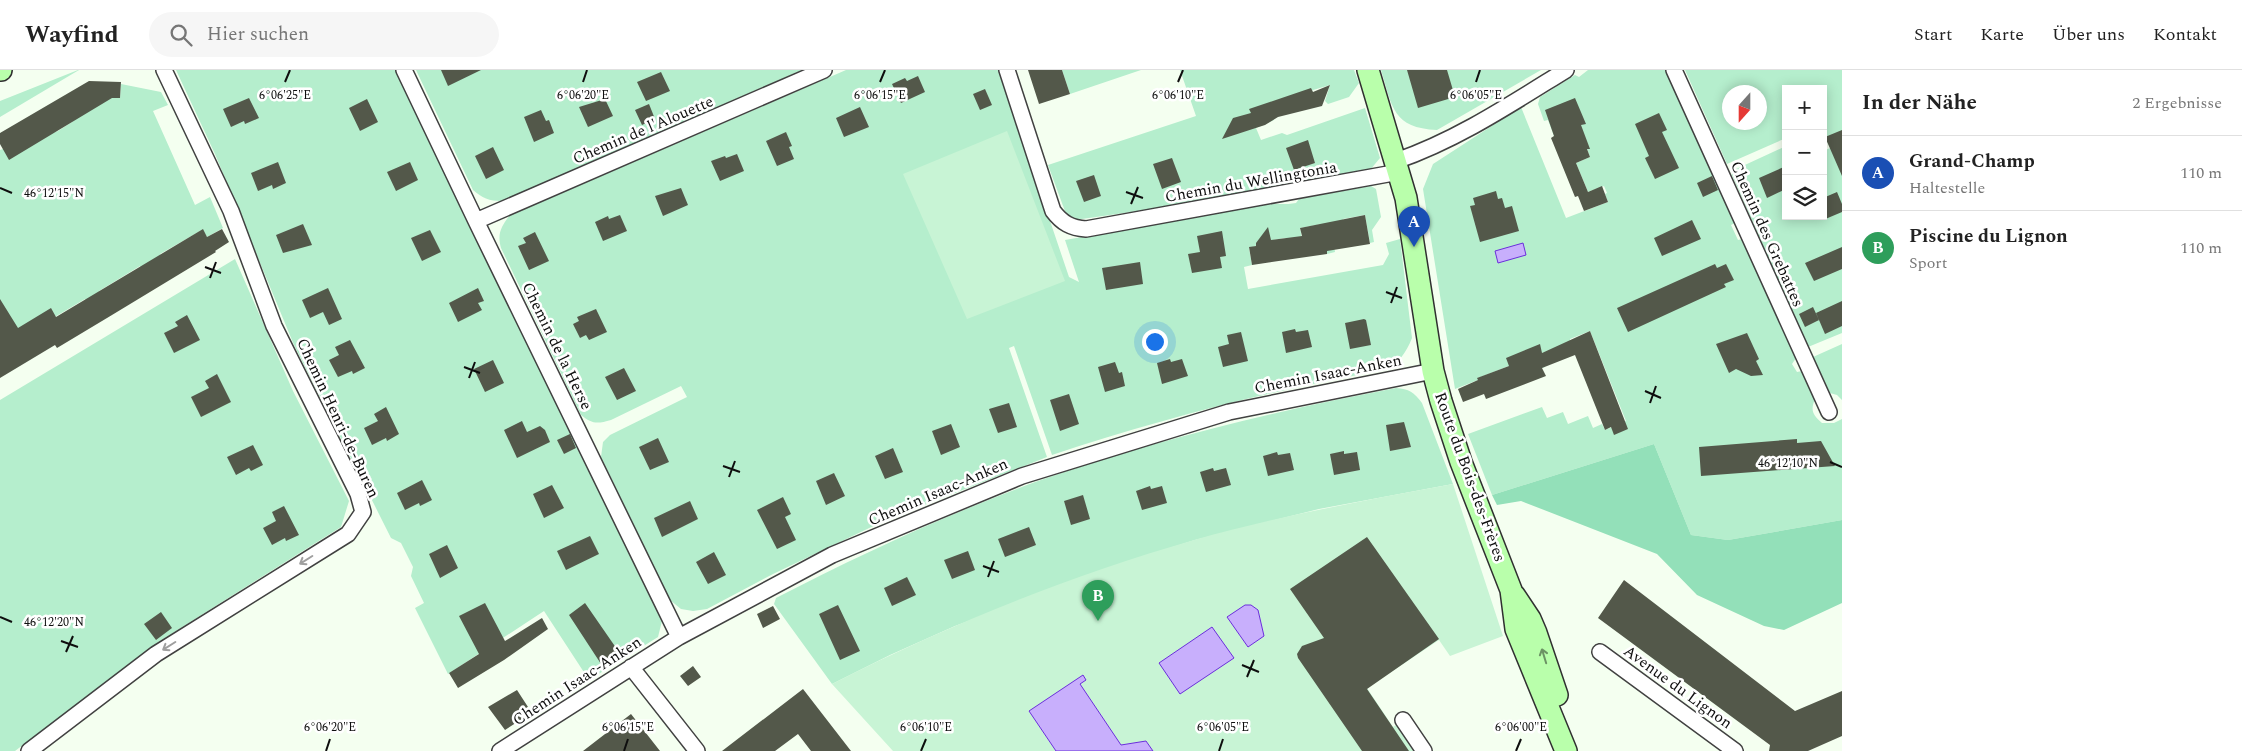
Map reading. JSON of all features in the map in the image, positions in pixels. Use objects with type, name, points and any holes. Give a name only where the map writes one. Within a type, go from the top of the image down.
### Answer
[{"type":"street","name":"Chemin Henri-de-Buren","points":[[29,751],[156,654],[348,534],[363,512],[358,494],[274,326],[231,211],[164,70]]},
{"type":"street","name":"Chemin de la Herse","points":[[404,70],[679,637]]},
{"type":"street","name":"Chemin de l'Alouette","points":[[476,221],[824,70]]},
{"type":"street","name":"Chemin du Wellingtonia","points":[[1007,70],[1054,211],[1060,220],[1076,228],[1086,229],[1397,167],[1457,136],[1566,70]]},
{"type":"street","name":"Route du Bois-des-Frères","points":[[1368,70],[1406,198],[1433,372],[1461,462],[1511,590],[1530,619],[1536,633],[1578,751]]},
{"type":"street","name":"Chemin des Grebattes","points":[[1674,70],[1829,412]]},
{"type":"street","name":"Chemin Isaac-Anken","points":[[500,751],[679,637],[832,555],[1022,476],[1229,412],[1433,372]]},
{"type":"street","name":"Route du Bois-des-Frères","points":[[1511,590],[1516,629],[1566,751]]},
{"type":"street","name":"Avenue du Lignon","points":[[1600,652],[1735,751]]},
{"type":"street","points":[[631,667],[697,751]]},
{"type":"street","points":[[1403,720],[1424,751]]},
{"type":"green space","points":[[79,70],[0,117],[0,101]]},
{"type":"green space","points":[[176,70],[396,70],[662,621],[658,637],[589,680],[544,611],[448,674],[415,608],[424,603],[411,576],[413,567],[401,543],[391,538],[294,345],[215,154]]},
{"type":"green space","points":[[416,70],[802,70],[502,201],[486,198],[473,190]]},
{"type":"green space","points":[[846,70],[999,70],[1069,277],[1079,282],[1065,240],[1264,205],[1296,203],[1299,199],[1371,186],[1376,189],[1381,217],[1372,230],[1374,242],[1370,243],[1365,215],[1343,219],[1345,228],[1332,235],[1335,252],[1327,254],[1322,224],[1300,228],[1304,250],[1285,238],[1256,243],[1256,246],[1249,248],[1252,265],[1244,267],[1248,289],[1383,265],[1389,254],[1386,243],[1400,239],[1412,338],[1410,343],[1398,361],[1385,370],[1217,406],[1134,429],[1052,455],[1014,346],[1009,348],[1047,457],[886,520],[773,574],[707,609],[693,611],[681,609],[670,600],[601,457],[603,442],[610,435],[687,397],[681,386],[611,420],[595,422],[581,415],[501,248],[500,231],[509,216]]},
{"type":"green space","points":[[1062,70],[1141,70],[1070,94]]},
{"type":"green space","points":[[1180,70],[1354,70],[1359,83],[1349,97],[1328,104],[1325,101],[1330,85],[1269,103],[1274,120],[1256,128],[1261,140],[1282,133],[1287,135],[1365,108],[1380,158],[1370,170],[1152,209],[1075,220],[1066,214],[1048,165],[1196,116]]},
{"type":"green space","points":[[1381,70],[1541,70],[1437,130],[1411,125],[1403,120],[1392,105]]},
{"type":"green space","points":[[1588,70],[1667,70],[1735,223],[1731,225],[1738,240],[1742,239],[1796,358],[1792,364],[1797,372],[1802,371],[1815,399],[1813,410],[1815,415],[1822,423],[1834,423],[1842,419],[1842,520],[1728,540],[1691,535],[1654,444],[1492,495],[1468,434],[1542,407],[1547,418],[1563,412],[1568,424],[1588,416],[1593,428],[1602,424],[1605,430],[1626,421],[1590,331],[1570,339],[1570,342],[1540,354],[1545,367],[1542,368],[1537,355],[1455,389],[1423,189],[1433,164],[1521,107],[1566,218],[1608,202],[1604,186],[1588,192],[1576,163],[1590,157],[1587,149],[1589,149],[1554,136],[1548,120],[1544,121],[1538,104],[1540,97],[1575,75],[1579,77]]},
{"type":"green space","points":[[1685,70],[1842,70],[1842,333],[1808,347],[1732,175],[1734,170],[1782,148],[1782,220],[1827,220],[1827,149],[1830,148],[1827,141],[1827,85],[1782,85],[1782,140],[1727,164]]},
{"type":"green space","points":[[121,84],[161,92],[168,105],[153,111],[195,205],[210,197],[223,228],[207,237],[202,230],[160,254],[165,262],[145,274],[140,266],[99,291],[103,299],[89,307],[85,299],[43,324],[33,341],[0,316],[0,150],[58,131],[72,122],[95,97],[120,98]]},
{"type":"green space","points":[[1007,131],[1065,281],[967,319],[903,174]]},
{"type":"green space","points":[[235,259],[293,391],[349,501],[341,527],[157,643],[15,751],[0,751],[0,400]]},
{"type":"green space","points":[[1842,344],[1842,400],[1837,395],[1830,393],[1813,357]]},
{"type":"green space","points":[[1396,388],[1411,392],[1422,403],[1453,484],[1319,509],[1195,540],[1135,559],[955,626],[832,684],[774,604],[776,598],[873,550],[971,507],[1038,481],[1126,452],[1215,428],[1305,406]]},
{"type":"green space","points":[[1654,444],[1691,535],[1728,540],[1842,520],[1842,603],[1784,630],[1764,626],[1697,595],[1657,554],[1521,501],[1497,505],[1492,495]]},
{"type":"green space","points":[[1453,484],[1503,636],[1450,656],[1439,640],[1367,688],[1393,727],[1399,723],[1418,751],[1153,751],[1146,741],[1121,745],[1080,684],[1029,711],[1056,751],[893,751],[832,684],[876,662],[1010,603],[1147,554],[1258,523]],"holes":[[[1258,610],[1264,636],[1248,647],[1227,617]]]},
{"type":"shaded area","points":[[1523,243],[1526,255],[1498,263],[1495,251]]},
{"type":"shaded area","points":[[1245,605],[1251,605],[1258,610],[1264,636],[1248,647],[1227,617]]},
{"type":"shaded area","points":[[1212,627],[1234,658],[1180,694],[1159,663]]},
{"type":"shaded area","points":[[1083,675],[1086,680],[1080,684],[1121,745],[1146,741],[1153,751],[1056,751],[1029,711]]},
{"type":"building","points":[[441,70],[481,70],[448,86]]},
{"type":"building","points":[[1028,70],[1062,70],[1070,94],[1039,104]]},
{"type":"building","points":[[1407,70],[1447,70],[1455,97],[1418,108]]},
{"type":"building","points":[[661,72],[670,91],[646,101],[637,82]]},
{"type":"building","points":[[918,76],[925,92],[901,103],[892,84],[905,78],[907,81]]},
{"type":"building","points":[[89,81],[121,82],[120,98],[112,98],[9,160],[0,144],[0,133]]},
{"type":"building","points":[[1330,85],[1322,106],[1278,117],[1265,125],[1222,139],[1233,118],[1251,113],[1249,109],[1311,88],[1313,92]]},
{"type":"building","points":[[985,89],[992,105],[980,110],[973,94]]},
{"type":"building","points":[[249,98],[259,118],[245,124],[244,121],[231,127],[223,109]]},
{"type":"building","points":[[1575,98],[1586,124],[1581,125],[1590,149],[1587,149],[1590,157],[1576,163],[1588,192],[1602,186],[1608,202],[1584,211],[1578,196],[1575,197],[1551,138],[1554,136],[1545,110]]},
{"type":"building","points":[[367,99],[378,122],[360,131],[349,108]]},
{"type":"building","points":[[605,99],[613,116],[588,127],[579,107]]},
{"type":"building","points":[[649,104],[655,119],[642,125],[635,110]]},
{"type":"building","points":[[860,107],[869,127],[844,137],[836,118]]},
{"type":"building","points":[[541,110],[546,121],[549,120],[554,133],[534,142],[524,117]]},
{"type":"building","points":[[1659,113],[1667,130],[1662,132],[1679,168],[1655,179],[1645,158],[1649,156],[1635,124]]},
{"type":"building","points":[[1842,130],[1842,176],[1827,142],[1827,136]]},
{"type":"building","points":[[786,132],[792,146],[789,147],[794,159],[777,166],[766,141]]},
{"type":"building","points":[[1308,140],[1315,163],[1294,170],[1286,148]]},
{"type":"building","points":[[493,147],[504,170],[486,179],[475,156]]},
{"type":"building","points":[[737,154],[744,171],[720,181],[711,161]]},
{"type":"building","points":[[1172,158],[1181,182],[1162,189],[1153,164]]},
{"type":"building","points":[[278,162],[286,183],[273,189],[272,185],[258,191],[251,173]]},
{"type":"building","points":[[410,162],[418,180],[396,191],[387,172]]},
{"type":"building","points":[[1782,168],[1782,191],[1767,198],[1759,178]]},
{"type":"building","points":[[1094,175],[1101,196],[1084,202],[1076,181]]},
{"type":"building","points":[[1712,176],[1718,190],[1703,197],[1697,183]]},
{"type":"building","points":[[681,188],[688,205],[663,216],[655,196]]},
{"type":"building","points":[[1496,191],[1498,199],[1502,198],[1505,208],[1512,206],[1519,231],[1480,242],[1470,206],[1475,205],[1473,198]]},
{"type":"building","points":[[1837,192],[1842,204],[1842,212],[1827,218],[1827,196]]},
{"type":"building","points":[[620,215],[627,231],[603,241],[595,222],[608,216],[609,219]]},
{"type":"building","points":[[1365,215],[1370,244],[1327,251],[1327,254],[1252,265],[1249,247],[1256,246],[1256,243],[1268,227],[1271,240],[1302,236],[1300,228]]},
{"type":"building","points":[[1692,220],[1701,239],[1662,256],[1654,238]]},
{"type":"building","points":[[303,224],[312,245],[283,253],[276,235]]},
{"type":"building","points":[[203,229],[207,237],[222,229],[229,242],[216,252],[57,348],[55,345],[0,378],[0,299],[18,328],[51,308],[56,317]]},
{"type":"building","points":[[430,230],[441,252],[422,261],[411,238]]},
{"type":"building","points":[[1222,231],[1226,256],[1220,257],[1222,268],[1192,273],[1188,254],[1200,252],[1197,236]]},
{"type":"building","points":[[535,232],[549,261],[529,270],[518,246],[526,243],[523,238]]},
{"type":"building","points":[[1842,247],[1842,269],[1814,281],[1805,263]]},
{"type":"building","points":[[1140,262],[1143,284],[1106,290],[1102,268]]},
{"type":"building","points":[[1715,264],[1717,268],[1726,264],[1734,280],[1724,284],[1726,287],[1628,332],[1617,308]]},
{"type":"building","points":[[328,288],[342,319],[329,325],[323,312],[310,318],[302,300]]},
{"type":"building","points":[[478,288],[484,301],[478,303],[482,310],[458,322],[449,303]]},
{"type":"building","points":[[1842,301],[1842,326],[1825,334],[1816,313]]},
{"type":"building","points":[[1813,307],[1819,320],[1805,327],[1799,314]]},
{"type":"building","points":[[596,309],[607,332],[589,340],[586,335],[580,338],[573,324],[579,321],[577,317]]},
{"type":"building","points":[[187,315],[200,340],[174,353],[164,333],[178,326],[175,322]]},
{"type":"building","points":[[1366,320],[1371,345],[1350,349],[1345,323]]},
{"type":"building","points":[[1295,329],[1296,332],[1308,330],[1312,347],[1286,353],[1282,332]]},
{"type":"building","points":[[1590,331],[1628,429],[1614,435],[1611,427],[1605,430],[1575,355],[1542,368],[1546,376],[1486,399],[1484,394],[1463,402],[1458,389],[1478,380],[1477,378],[1509,366],[1506,358],[1540,344],[1542,353]]},
{"type":"building","points":[[1241,332],[1248,361],[1223,367],[1218,347],[1229,344],[1227,335]]},
{"type":"building","points":[[1747,333],[1759,359],[1756,361],[1763,375],[1751,376],[1736,369],[1729,373],[1716,344]]},
{"type":"building","points":[[350,340],[365,368],[353,374],[352,371],[338,377],[329,360],[339,355],[335,347]]},
{"type":"building","points":[[1170,359],[1171,362],[1182,359],[1188,376],[1162,384],[1157,363]]},
{"type":"building","points":[[493,360],[504,383],[485,392],[474,369]]},
{"type":"building","points":[[1115,362],[1119,373],[1122,372],[1125,386],[1105,392],[1098,367]]},
{"type":"building","points":[[624,368],[636,391],[617,400],[605,377]]},
{"type":"building","points":[[217,374],[231,402],[201,417],[191,397],[209,388],[205,381]]},
{"type":"building","points":[[1069,394],[1079,424],[1060,431],[1050,400]]},
{"type":"building","points":[[1009,403],[1017,427],[998,433],[989,409]]},
{"type":"building","points":[[386,407],[399,434],[387,441],[386,438],[372,445],[364,428],[378,421],[374,414]]},
{"type":"building","points":[[522,421],[527,432],[540,426],[545,430],[550,442],[517,458],[504,430]]},
{"type":"building","points":[[1404,422],[1411,447],[1390,451],[1386,425]]},
{"type":"building","points":[[951,424],[960,447],[941,455],[932,431]]},
{"type":"building","points":[[570,434],[576,448],[564,454],[557,440]]},
{"type":"building","points":[[658,438],[669,462],[650,470],[639,447]]},
{"type":"building","points":[[1797,439],[1797,443],[1821,441],[1835,466],[1701,476],[1699,447]]},
{"type":"building","points":[[253,445],[263,465],[251,471],[249,468],[236,475],[227,457]]},
{"type":"building","points":[[893,448],[903,472],[885,479],[875,456]]},
{"type":"building","points":[[1344,451],[1344,454],[1357,452],[1360,470],[1334,475],[1330,454]]},
{"type":"building","points":[[1277,452],[1278,455],[1290,453],[1294,470],[1268,476],[1263,456]]},
{"type":"building","points":[[1213,468],[1214,471],[1226,468],[1231,485],[1206,492],[1200,472]]},
{"type":"building","points":[[834,473],[845,496],[826,505],[816,481]]},
{"type":"building","points":[[422,480],[432,500],[420,506],[419,503],[405,510],[397,493]]},
{"type":"building","points":[[552,485],[564,508],[544,518],[533,494]]},
{"type":"building","points":[[1150,486],[1151,489],[1162,486],[1167,503],[1142,510],[1136,491]]},
{"type":"building","points":[[1083,495],[1090,519],[1071,525],[1064,501]]},
{"type":"building","points":[[783,497],[791,514],[785,517],[796,540],[777,549],[757,510]]},
{"type":"building","points":[[690,501],[698,519],[662,537],[654,518]]},
{"type":"building","points":[[284,506],[299,535],[286,541],[285,538],[272,545],[263,528],[276,521],[272,512]]},
{"type":"building","points":[[1029,527],[1036,545],[1005,557],[998,539]]},
{"type":"building","points":[[590,536],[599,554],[566,570],[557,551]]},
{"type":"building","points":[[1367,537],[1439,639],[1367,689],[1409,751],[1362,751],[1297,654],[1302,646],[1324,638],[1290,589]]},
{"type":"building","points":[[447,545],[458,568],[440,578],[429,554]]},
{"type":"building","points":[[968,551],[975,570],[952,579],[944,560]]},
{"type":"building","points":[[714,552],[726,575],[708,584],[696,562]]},
{"type":"building","points":[[907,577],[916,595],[892,606],[884,588]]},
{"type":"building","points":[[1624,580],[1795,711],[1842,691],[1842,736],[1808,751],[1769,751],[1770,745],[1598,618]]},
{"type":"building","points":[[485,603],[505,641],[542,618],[548,629],[504,660],[458,688],[449,673],[479,654],[459,616]]},
{"type":"building","points":[[585,603],[621,655],[603,667],[569,615]]},
{"type":"building","points":[[838,605],[860,651],[840,660],[819,614]]},
{"type":"building","points":[[773,606],[780,619],[763,628],[757,614]]},
{"type":"building","points":[[161,612],[172,628],[156,640],[144,624]]},
{"type":"building","points":[[693,666],[701,677],[688,686],[680,676]]},
{"type":"building","points":[[803,689],[851,751],[811,751],[798,734],[775,751],[722,751]]},
{"type":"building","points":[[517,690],[528,707],[522,710],[525,717],[505,730],[488,707]]},
{"type":"building","points":[[631,714],[660,751],[583,751]]},
{"type":"place","name":"Grand-Champ","points":[[1414,247]]},
{"type":"place","name":"Piscine du Lignon","points":[[1098,621]]}]
